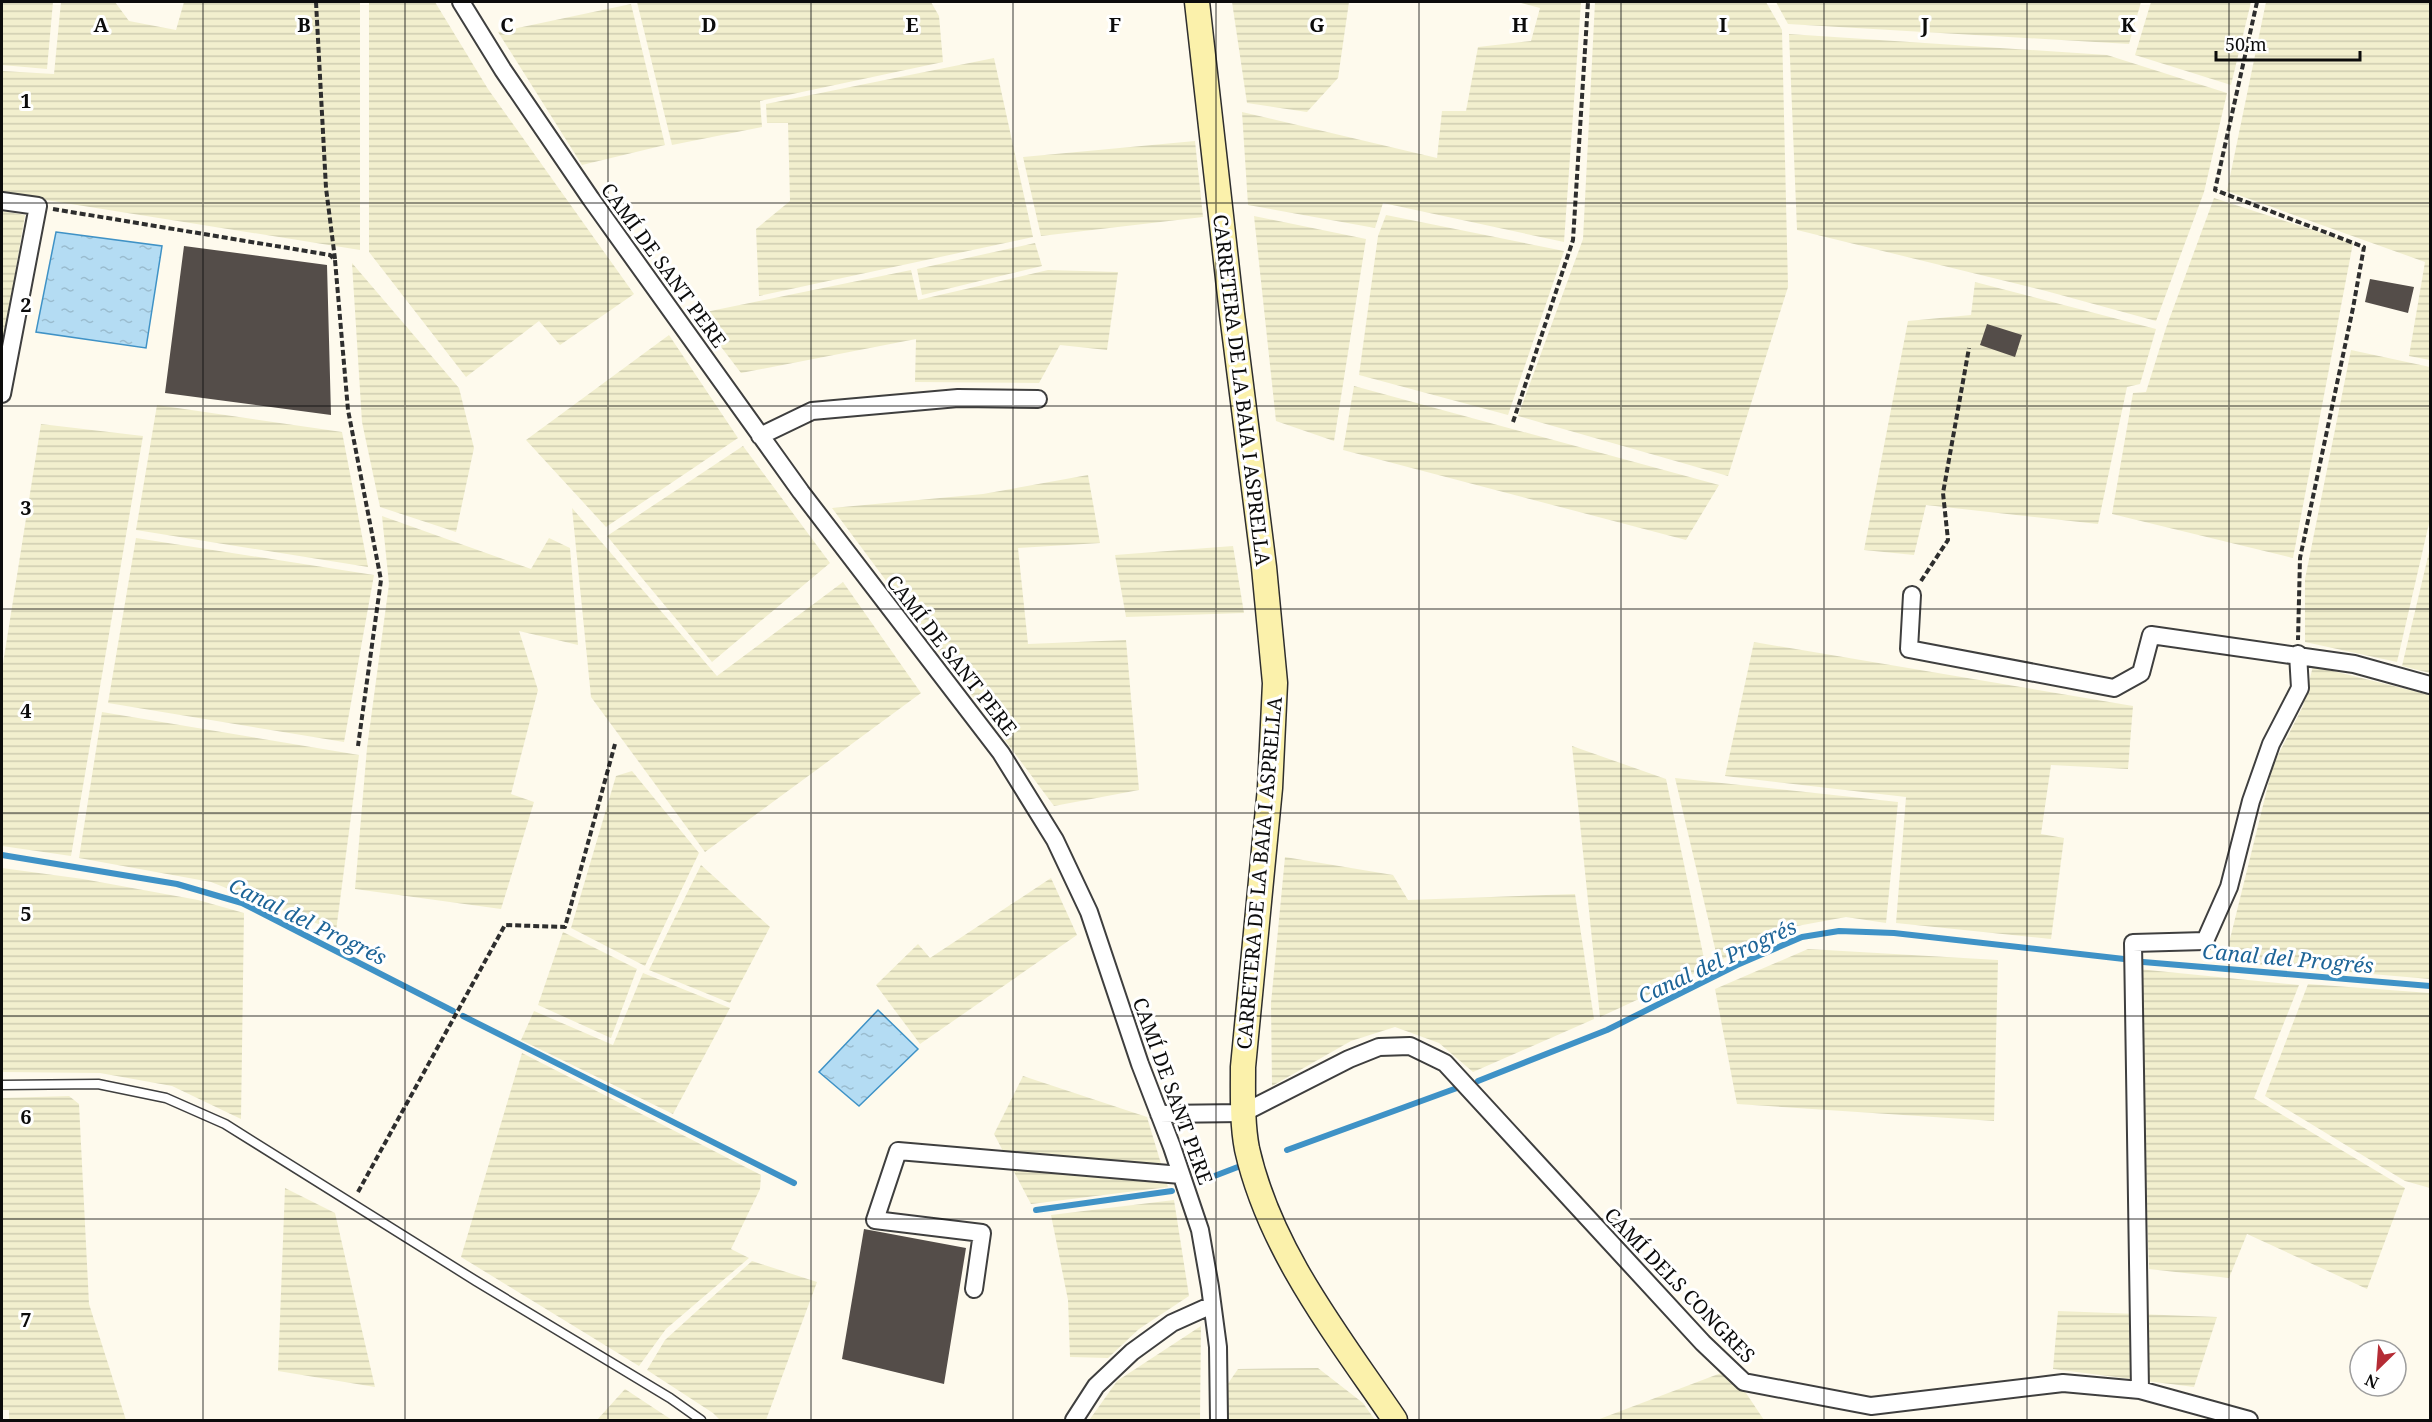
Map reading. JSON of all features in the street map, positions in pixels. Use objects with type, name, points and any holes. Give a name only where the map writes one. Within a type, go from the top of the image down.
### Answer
[{"type":"main road","name":"CARRETERA DE LA BAIA I ASPRELLA","points":[[1197,2],[1232,314],[1264,567],[1275,682],[1270,788],[1243,1067],[1243,1113],[1247,1147],[1258,1192],[1287,1256],[1342,1344],[1395,1420]]},
{"type":"street","name":"CAMÍ DE SANT PERE","points":[[461,2],[503,70],[591,199],[760,436],[907,633],[1001,753],[1055,840],[1089,912],[1140,1064],[1200,1230],[1218,1347],[1219,1420]]},
{"type":"street","points":[[2,201],[38,206],[2,394]]},
{"type":"street","points":[[760,436],[812,411],[958,398],[1038,399]]},
{"type":"street","points":[[1912,595],[1909,649],[2114,688],[2141,672],[2151,634],[2354,664],[2430,685]]},
{"type":"street","points":[[2140,1390],[2133,943],[2205,941],[2229,887],[2251,801],[2271,744],[2300,688],[2298,654]]},
{"type":"street","name":"CAMÍ DELS CONGRES","points":[[1159,1114],[1243,1113],[1349,1059],[1379,1047],[1410,1046],[1445,1063],[1703,1343],[1744,1382],[1871,1406],[2063,1383],[2140,1390],[2249,1420]]},
{"type":"street","points":[[974,1289],[982,1233],[875,1220],[898,1151],[1181,1175]]},
{"type":"street","points":[[1074,1420],[1096,1386],[1132,1352],[1172,1323],[1212,1305]]},
{"type":"lane","points":[[2,1085],[98,1084],[166,1098],[225,1124],[476,1281],[670,1398],[701,1420]]},
{"type":"path","points":[[316,2],[326,188],[335,260],[348,410],[381,580],[358,746]]},
{"type":"path","points":[[1513,422],[1573,240],[1588,2]]},
{"type":"path","points":[[2257,2],[2215,190],[2364,247],[2300,558],[2298,654]]},
{"type":"path","points":[[38,206],[330,255],[335,260]]},
{"type":"path","points":[[1912,595],[1948,540],[1943,493],[1969,348]]},
{"type":"path","points":[[352,1202],[505,925],[565,927],[615,744]]},
{"type":"shaded area","points":[[2,2],[53,2],[47,69],[2,65]]},
{"type":"shaded area","points":[[61,2],[115,2],[129,21],[176,30],[184,2],[360,2],[360,250],[2,193],[2,71],[54,74]]},
{"type":"shaded area","points":[[369,2],[435,2],[488,89],[634,294],[560,345],[539,321],[466,377],[369,252]]},
{"type":"shaded area","points":[[637,2],[931,2],[939,16],[943,62],[760,101],[762,127],[672,145]]},
{"type":"shaded area","points":[[1232,2],[1349,2],[1338,78],[1307,112],[1247,103]]},
{"type":"shaded area","points":[[1517,2],[1581,2],[1564,242],[1383,203],[1375,228],[1248,205],[1242,112],[1437,158],[1442,111],[1466,111],[1478,47],[1531,41],[1540,8]]},
{"type":"shaded area","points":[[1595,2],[1766,2],[1782,30],[1788,287],[1728,476],[1518,416],[1583,239]]},
{"type":"shaded area","points":[[1776,2],[2141,2],[2129,44],[1788,24]]},
{"type":"shaded area","points":[[2151,2],[2251,2],[2231,85],[2135,55]]},
{"type":"shaded area","points":[[2266,2],[2430,2],[2430,360],[2409,356],[2425,262],[2227,191]]},
{"type":"shaded area","points":[[631,4],[665,145],[582,165],[498,32]]},
{"type":"shaded area","points":[[1789,34],[2107,55],[2227,93],[2204,192],[2156,321],[2046,291],[1797,230]]},
{"type":"shaded area","points":[[994,58],[1033,237],[759,296],[756,229],[790,201],[788,123],[767,123],[766,104]]},
{"type":"shaded area","points":[[1195,141],[1203,217],[1041,236],[1023,157]]},
{"type":"shaded area","points":[[2214,198],[2353,243],[2293,558],[2112,514],[2133,393],[2146,392],[2166,328]]},
{"type":"shaded area","points":[[2,211],[25,215],[2,351]]},
{"type":"shaded area","points":[[1386,215],[1564,251],[1508,415],[1359,375],[1378,236]]},
{"type":"shaded area","points":[[1254,216],[1366,239],[1334,441],[1276,421]]},
{"type":"shaded area","points":[[1035,243],[1042,266],[922,295],[917,269]]},
{"type":"shaded area","points":[[352,263],[459,388],[474,448],[456,532],[380,507],[362,422]]},
{"type":"shaded area","points":[[911,270],[918,300],[1048,270],[1118,272],[1107,350],[1060,345],[1039,383],[915,382],[916,339],[741,373],[696,314]]},
{"type":"shaded area","points":[[1975,282],[2156,329],[2140,384],[2127,387],[2098,524],[1926,505],[1914,555],[1864,550],[1908,321],[1971,315]]},
{"type":"shaded area","points":[[669,335],[738,438],[606,527],[526,440]]},
{"type":"shaded area","points":[[2351,350],[2430,367],[2430,519],[2397,662],[2305,642],[2305,579]]},
{"type":"shaded area","points":[[1354,386],[1719,485],[1686,540],[1343,450]]},
{"type":"shaded area","points":[[157,405],[342,432],[368,567],[136,530]]},
{"type":"shaded area","points":[[41,424],[143,436],[71,856],[2,846],[2,670]]},
{"type":"shaded area","points":[[743,446],[830,563],[712,662],[607,536]]},
{"type":"shaded area","points":[[1088,475],[1100,543],[1018,548],[1028,644],[1126,640],[1139,790],[1054,806],[832,508],[983,494]]},
{"type":"shaded area","points":[[572,508],[717,676],[843,582],[921,693],[705,852],[591,697]]},
{"type":"shaded area","points":[[382,516],[531,569],[549,538],[570,548],[578,645],[519,631],[538,690],[511,794],[534,802],[501,909],[355,889],[367,748],[389,584]]},
{"type":"shaded area","points":[[136,538],[374,575],[344,742],[108,703]]},
{"type":"shaded area","points":[[1233,546],[1244,613],[1126,617],[1115,555]]},
{"type":"shaded area","points":[[2430,548],[2430,673],[2402,666]]},
{"type":"shaded area","points":[[1754,642],[2133,706],[2128,769],[2051,765],[2041,834],[2064,838],[2051,939],[1896,923],[1906,797],[1725,776]]},
{"type":"shaded area","points":[[2313,666],[2430,695],[2430,979],[2231,962],[2229,943],[2273,765],[2303,706]]},
{"type":"shaded area","points":[[102,712],[359,755],[336,931],[211,882],[79,858]]},
{"type":"shaded area","points":[[1572,746],[1666,779],[1706,968],[1600,1017]]},
{"type":"shaded area","points":[[632,771],[699,853],[645,966],[571,928],[616,776]]},
{"type":"shaded area","points":[[1675,778],[1898,802],[1886,923],[1846,917],[1797,926],[1718,961]]},
{"type":"shaded area","points":[[1285,857],[1393,875],[1408,900],[1575,894],[1594,1019],[1473,1072],[1439,1043],[1395,1027],[1351,1041],[1272,1086],[1271,1003]]},
{"type":"shaded area","points":[[701,865],[770,927],[730,1003],[649,970]]},
{"type":"shaded area","points":[[2,868],[83,879],[198,900],[244,913],[241,1119],[172,1086],[100,1073],[2,1072]]},
{"type":"shaded area","points":[[1051,878],[1077,935],[920,1044],[876,985],[918,944],[930,958]]},
{"type":"shaded area","points":[[563,932],[637,969],[611,1038],[538,1005]]},
{"type":"shaded area","points":[[1808,949],[1998,960],[1994,1121],[1737,1104],[1715,989]]},
{"type":"shaded area","points":[[2138,969],[2299,985],[2254,1098],[2405,1188],[2367,1289],[2247,1234],[2229,1278],[2149,1269]]},
{"type":"shaded area","points":[[643,973],[730,1008],[673,1114],[521,1040],[534,1011],[613,1045]]},
{"type":"shaded area","points":[[2308,984],[2430,993],[2430,1188],[2405,1181],[2265,1096]]},
{"type":"shaded area","points":[[522,1053],[761,1175],[760,1189],[731,1249],[749,1258],[666,1329],[639,1366],[461,1257]]},
{"type":"shaded area","points":[[1023,1076],[1147,1117],[1168,1187],[1031,1204],[994,1134]]},
{"type":"shaded area","points":[[69,1096],[79,1104],[89,1304],[126,1420],[9,1420],[9,1410],[2,1410],[2,1098]]},
{"type":"shaded area","points":[[285,1188],[335,1213],[375,1387],[278,1371]]},
{"type":"shaded area","points":[[1174,1200],[1189,1296],[1139,1329],[1108,1358],[1070,1357],[1068,1300],[1051,1215]]},
{"type":"shaded area","points":[[752,1261],[817,1282],[766,1420],[720,1420],[713,1413],[647,1370],[665,1340]]},
{"type":"shaded area","points":[[2058,1311],[2217,1317],[2194,1387],[2053,1369]]},
{"type":"shaded area","points":[[1201,1326],[1200,1420],[1090,1419],[1117,1381]]},
{"type":"shaded area","points":[[1318,1368],[1363,1403],[1375,1420],[1228,1420],[1227,1385],[1238,1369]]},
{"type":"shaded area","points":[[1721,1373],[1746,1393],[1764,1420],[1597,1420]]},
{"type":"shaded area","points":[[625,1389],[672,1420],[597,1420]]},
{"type":"water","points":[[56,232],[162,246],[146,348],[36,332]]},
{"type":"water","points":[[878,1010],[918,1049],[859,1106],[819,1072]]},
{"type":"building","points":[[184,246],[327,265],[331,415],[165,393]]},
{"type":"building","points":[[2370,279],[2414,287],[2408,313],[2365,302]]},
{"type":"building","points":[[1987,324],[2022,335],[2015,357],[1980,345]]},
{"type":"building","points":[[864,1229],[966,1248],[944,1384],[842,1359]]},
{"type":"waterway","name":"Canal del Progrés","points":[[2,855],[177,884],[242,903],[453,1011]]},
{"type":"waterway","name":"Canal del Progrés","points":[[1478,1081],[1607,1030],[1737,965],[1802,937],[1839,931],[1894,933],[2124,959]]},
{"type":"waterway","name":"Canal del Progrés","points":[[2143,962],[2430,986]]},
{"type":"waterway","name":"Canal del Progrés","points":[[463,1016],[794,1183]]},
{"type":"waterway","name":"Canal del Progrés","points":[[1287,1150],[1457,1088]]},
{"type":"waterway","name":"Canal del Progrés","points":[[1204,1180],[1243,1165]]},
{"type":"waterway","name":"Canal del Progrés","points":[[1036,1210],[1172,1191]]}]
